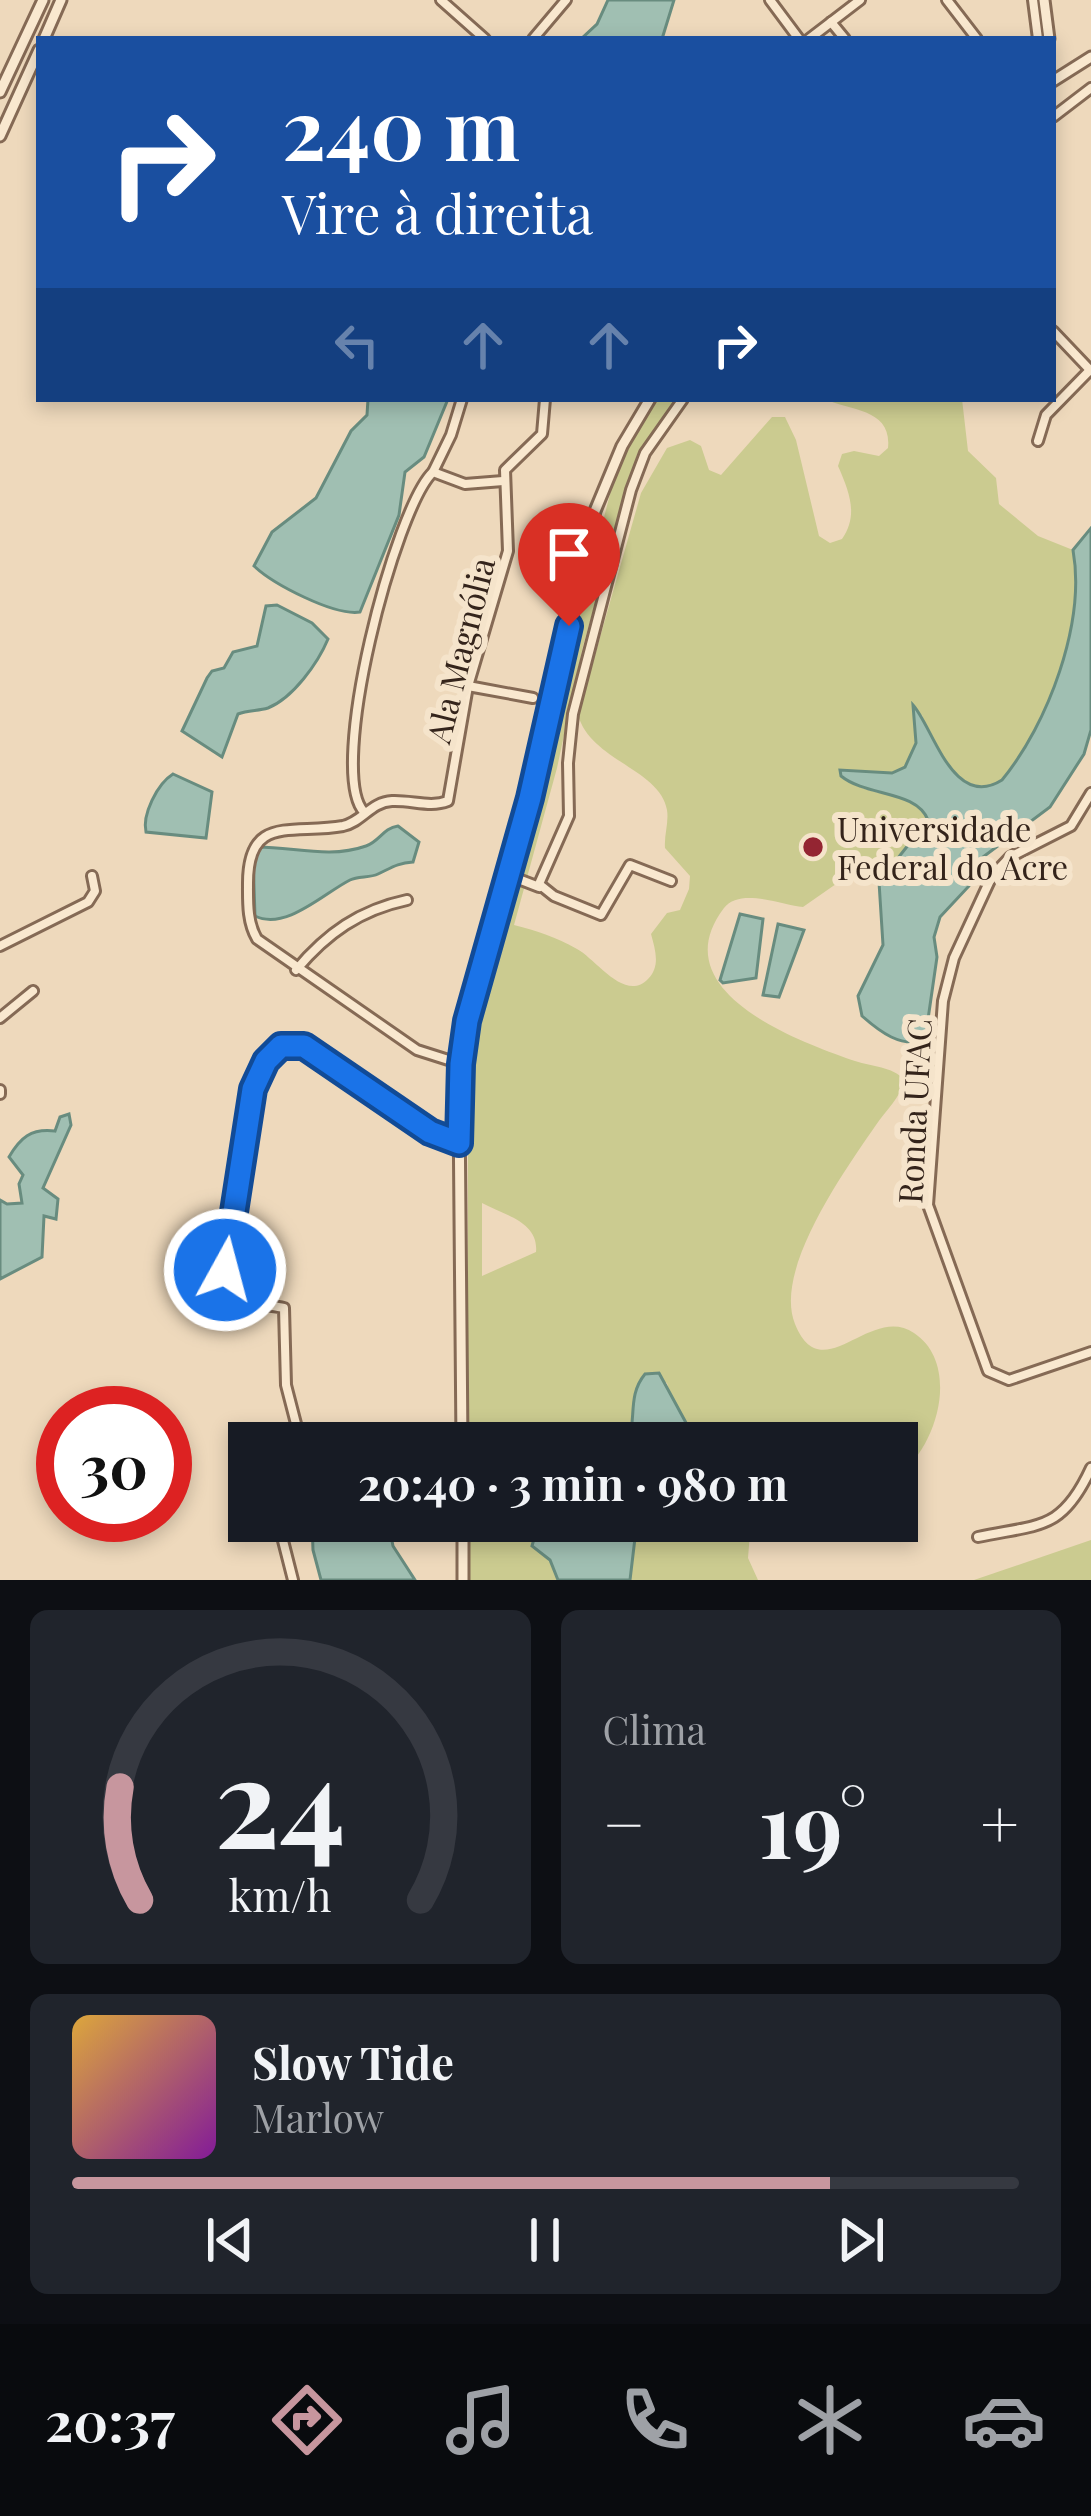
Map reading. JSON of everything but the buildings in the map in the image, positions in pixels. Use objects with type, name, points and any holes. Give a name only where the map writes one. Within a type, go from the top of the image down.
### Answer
[{"type":"street","points":[[0,92],[43,0]]},
{"type":"street","points":[[45,36],[61,0]]},
{"type":"street","points":[[441,0],[481,36]]},
{"type":"street","points":[[536,36],[566,0]]},
{"type":"street","points":[[770,0],[797,36]]},
{"type":"street","points":[[813,36],[860,0]]},
{"type":"street","points":[[947,0],[975,36]]},
{"type":"street","points":[[1033,0],[1038,36]]},
{"type":"street","points":[[1044,0],[1049,36]]},
{"type":"street","points":[[831,22],[843,36]]},
{"type":"street","points":[[0,136],[36,57]]},
{"type":"street","points":[[1056,79],[1091,57]]},
{"type":"street","points":[[1056,115],[1091,88]]},
{"type":"street","points":[[1039,441],[1046,415],[1091,371],[1056,334]]},
{"type":"street","points":[[461,402],[433,472],[417,492],[362,672],[351,749],[356,801],[364,812],[342,826],[269,832],[251,851],[248,904],[252,932],[296,970],[417,1050],[461,1064]]},
{"type":"street","points":[[433,472],[465,484],[503,482],[513,458],[542,434],[545,402]]},
{"type":"street","points":[[462,1422],[461,1064],[474,990],[538,763],[595,511],[622,446],[648,402]]},
{"type":"street","points":[[539,887],[569,816],[568,740],[631,490],[645,453],[680,402]]},
{"type":"street","name":"Ala Magnólia","points":[[364,812],[390,801],[448,801],[468,686],[505,566],[510,535],[503,482]]},
{"type":"street","points":[[468,686],[533,698]]},
{"type":"street","name":"Ronda UFAC","points":[[1091,794],[1071,826],[1000,864],[954,958],[943,1001],[928,1204],[988,1371],[1001,1379],[1017,1379],[1091,1352]]},
{"type":"street","points":[[508,875],[601,915],[630,865],[671,880]]},
{"type":"street","points":[[0,946],[88,902],[95,891],[92,876]]},
{"type":"street","points":[[296,970],[340,927],[372,909],[407,900]]},
{"type":"street","points":[[0,1018],[32,991]]},
{"type":"street","points":[[294,1422],[283,1367],[284,1308],[244,1300],[229,1285],[225,1270],[253,1089],[266,1061],[281,1046],[304,1046],[430,1132],[459,1143]]},
{"type":"street","points":[[978,1537],[1055,1519],[1071,1506],[1091,1468]]},
{"type":"street","points":[[283,1542],[293,1580]]},
{"type":"street","points":[[463,1542],[463,1580]]},
{"type":"green space","points":[[653,402],[677,402],[637,455],[583,646],[557,768],[514,925],[569,945],[630,986],[648,979],[655,969],[651,934],[667,913],[680,910],[690,876],[665,848],[667,810],[662,796],[596,743],[578,715],[641,493],[667,448],[690,440],[701,446],[709,470],[721,475],[772,417],[785,417],[796,440],[819,536],[830,543],[842,539],[850,521],[849,494],[838,466],[842,454],[854,451],[879,456],[888,448],[888,435],[877,419],[833,402],[962,402],[968,451],[996,478],[999,504],[1038,536],[1073,550],[1074,609],[1048,702],[1018,757],[1001,780],[987,786],[974,785],[951,768],[922,715],[913,718],[916,743],[905,767],[892,773],[840,771],[860,787],[911,802],[928,820],[879,882],[846,877],[803,907],[740,899],[724,908],[709,938],[710,964],[722,988],[744,1008],[801,1040],[888,1069],[905,1080],[816,1221],[794,1276],[791,1302],[795,1324],[806,1342],[819,1349],[897,1327],[914,1333],[928,1347],[937,1364],[939,1406],[918,1454],[918,1422],[684,1422],[667,1383],[645,1374],[636,1391],[632,1422],[468,1422],[468,1061],[484,978],[615,475],[634,429]],"holes":[[[482,1203],[526,1226],[536,1252],[482,1276]]]},
{"type":"green space","points":[[1091,1540],[1091,1580],[974,1580]]},
{"type":"green space","points":[[469,1542],[533,1542],[550,1560],[558,1580],[470,1580]]},
{"type":"green space","points":[[635,1542],[749,1542],[748,1558],[758,1580],[630,1580]]},
{"type":"shaded area","points":[[608,0],[674,0],[663,36],[584,36],[597,24]]},
{"type":"shaded area","points":[[368,402],[447,402],[424,457],[405,472],[399,515],[360,612],[349,612],[304,597],[254,566],[272,532],[316,498],[351,431],[367,415]]},
{"type":"shaded area","points":[[1091,528],[1091,730],[1084,754],[1050,807],[983,857],[969,886],[940,917],[925,1040],[899,1040],[862,1016],[858,996],[883,945],[879,882],[928,820],[913,803],[852,783],[840,770],[892,773],[905,767],[916,743],[913,705],[958,776],[985,787],[1002,780],[1034,731],[1060,671],[1074,609],[1073,550]]},
{"type":"shaded area","points":[[277,605],[312,623],[328,639],[311,669],[287,696],[268,708],[238,714],[222,757],[182,731],[212,671],[224,668],[233,652],[257,646],[266,606]]},
{"type":"shaded area","points":[[173,774],[212,792],[206,838],[146,832],[152,800]]},
{"type":"shaded area","points":[[398,826],[419,842],[413,862],[350,880],[292,915],[279,919],[255,916],[253,857],[258,847],[352,850]]},
{"type":"shaded area","points":[[740,914],[763,919],[756,978],[723,983],[720,980]]},
{"type":"shaded area","points":[[778,924],[804,930],[779,997],[763,995]]},
{"type":"shaded area","points":[[69,1114],[71,1125],[43,1188],[58,1199],[56,1219],[44,1216],[42,1257],[0,1279],[0,1200],[22,1203],[19,1184],[23,1175],[9,1157],[27,1136],[55,1131],[60,1117]]},
{"type":"shaded area","points":[[659,1373],[686,1422],[632,1422],[634,1399],[645,1374]]},
{"type":"shaded area","points":[[313,1542],[392,1542],[415,1580],[321,1580]]},
{"type":"shaded area","points":[[533,1542],[635,1542],[630,1580],[558,1580],[550,1560]]},
{"type":"place","name":"Universidade Federal do Acre","points":[[813,847]]},
{"type":"route","points":[[225,1270],[253,1089],[266,1061],[281,1046],[297,1042],[430,1132],[459,1143],[467,1021],[530,798],[569,626]]}]
